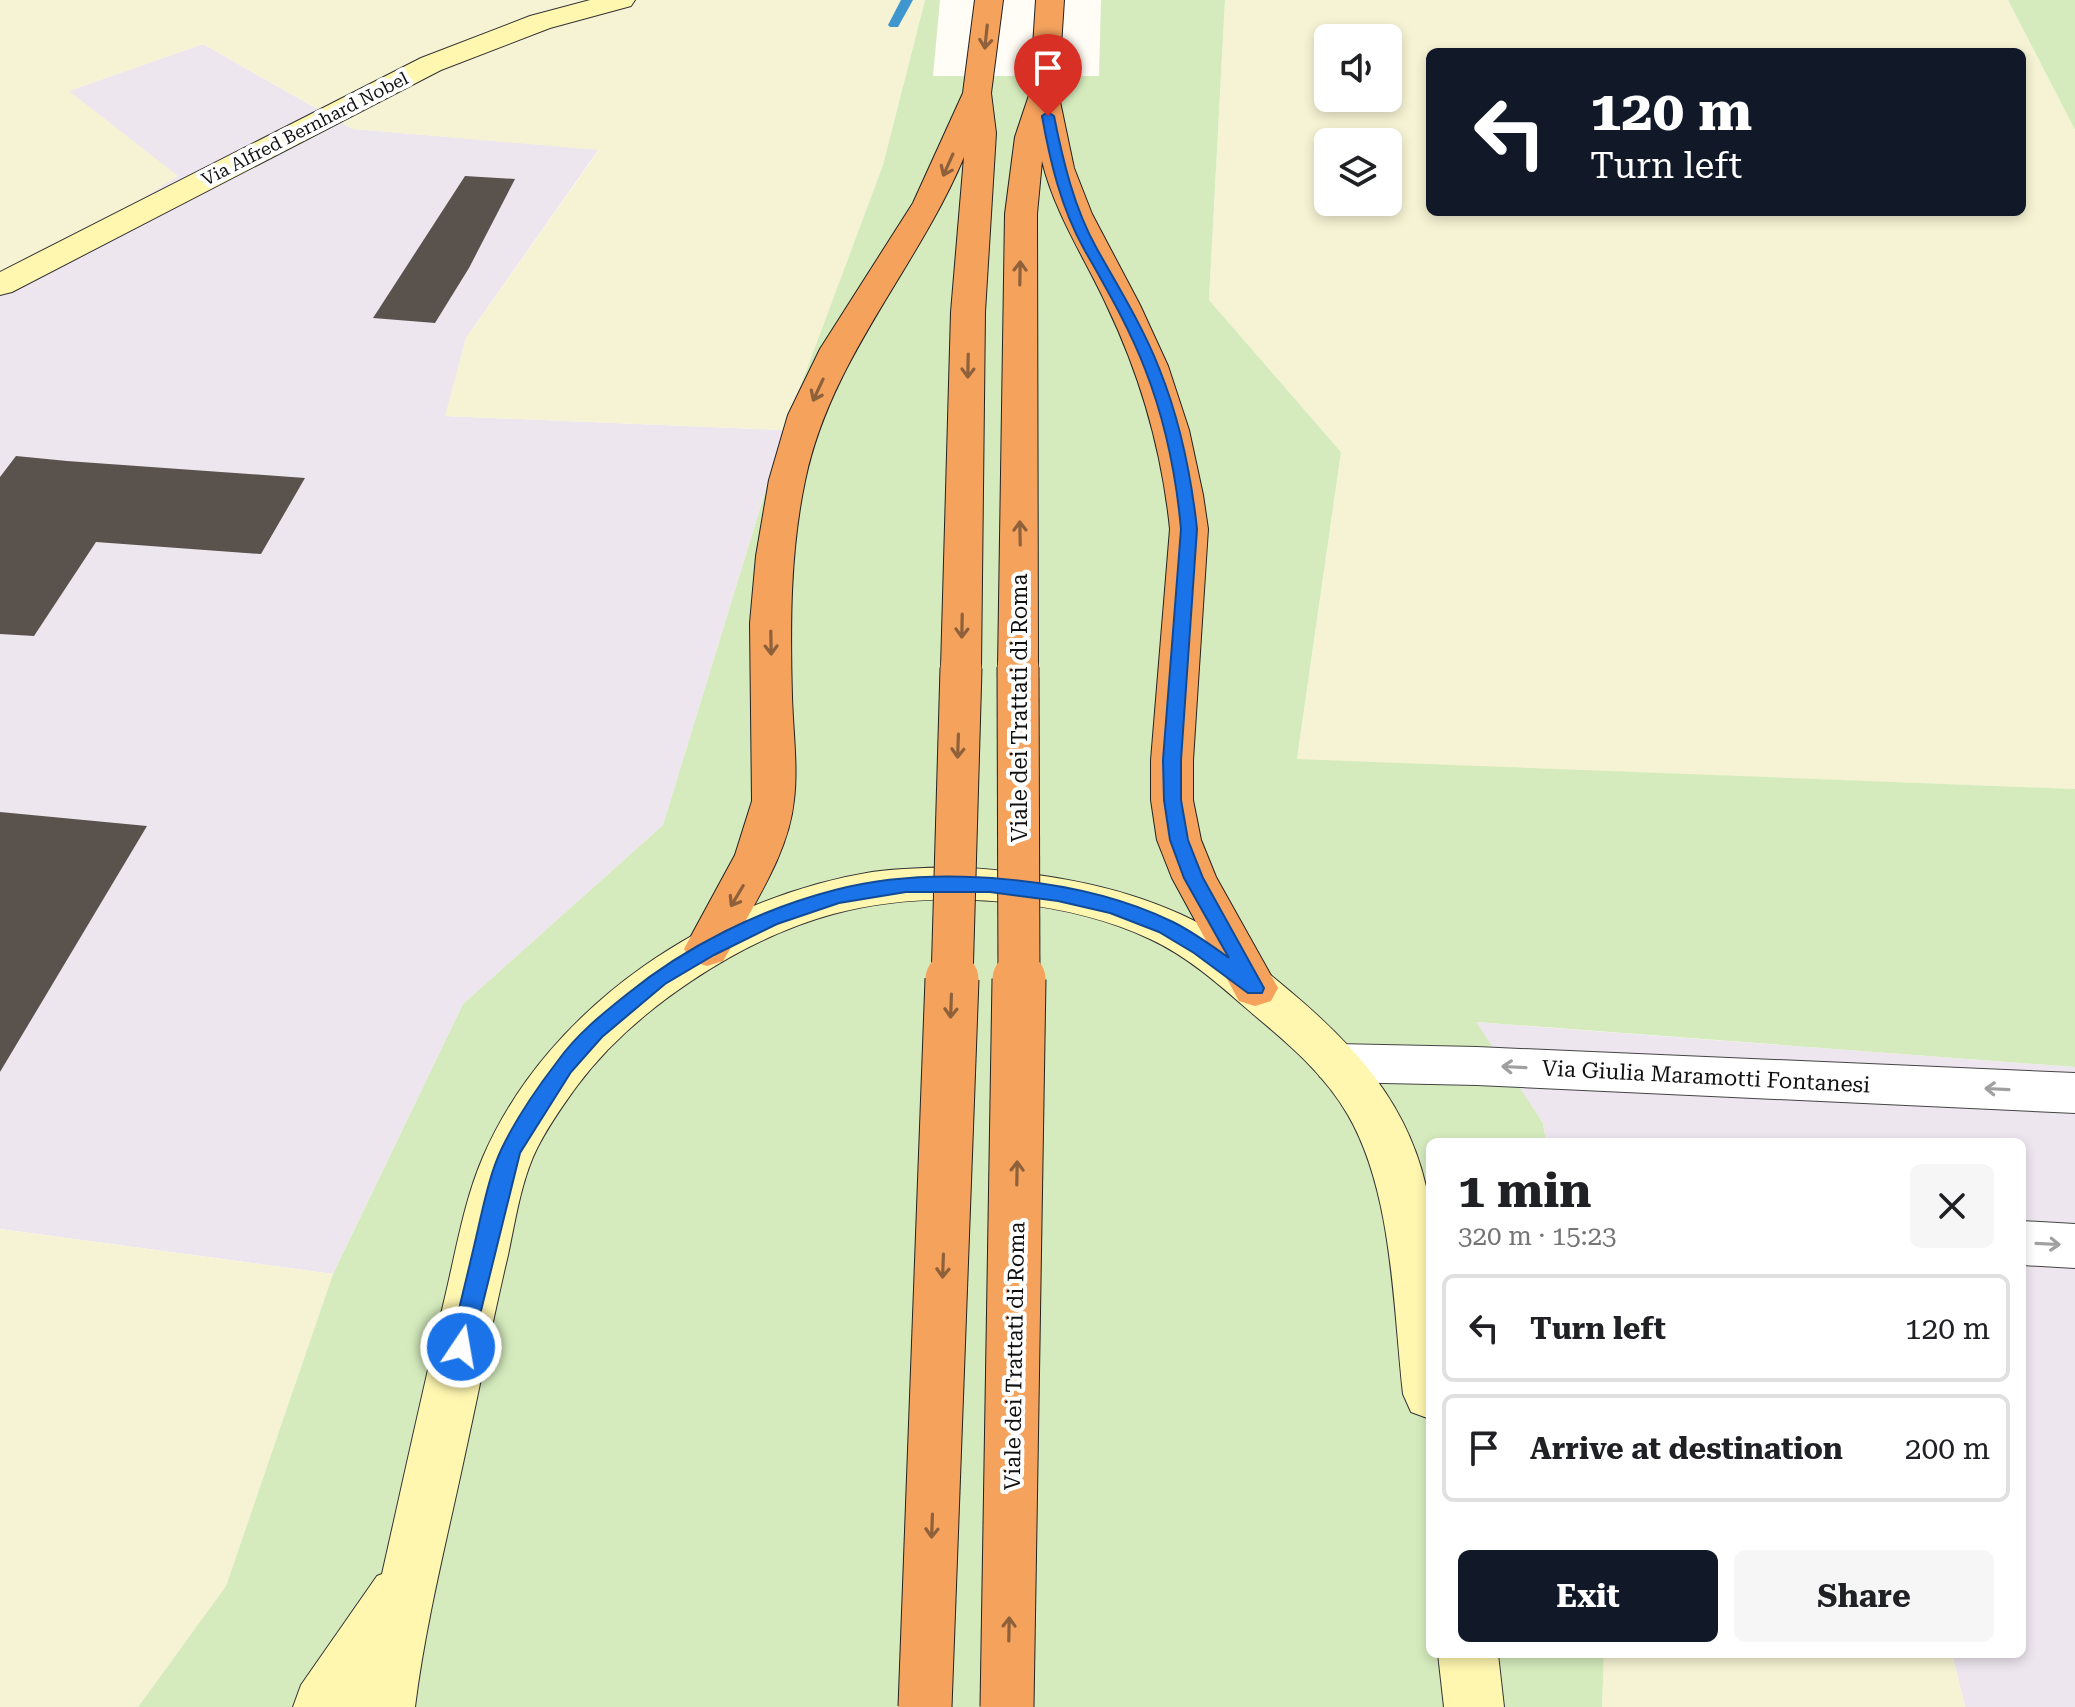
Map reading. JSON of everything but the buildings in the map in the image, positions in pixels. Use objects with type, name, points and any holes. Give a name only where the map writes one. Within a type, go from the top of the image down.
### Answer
[{"type":"highway","points":[[925,1707],[945,1209],[968,312],[981,133],[980,84],[989,0]]},
{"type":"highway","name":"Viale dei Trattati di Roma","points":[[1007,1707],[1019,1074],[1021,214],[1030,137],[1044,84],[1050,0]]},
{"type":"highway","points":[[707,949],[767,833],[773,801],[770,623],[775,556],[787,480],[806,415],[837,349],[929,203],[980,84]]},
{"type":"highway","points":[[1044,84],[1057,163],[1067,192],[1090,248],[1107,273],[1152,367],[1172,427],[1186,493],[1189,529],[1172,760],[1172,800],[1179,840],[1194,878],[1255,988]]},
{"type":"street","name":"Via Alfred Bernhard Nobel","points":[[0,285],[431,64],[540,22],[621,0]]},
{"type":"street","points":[[385,1707],[473,1289],[511,1151],[564,1066],[595,1032],[658,979],[707,949],[771,919],[837,896],[906,885],[990,885],[1058,894],[1113,907],[1166,927],[1201,948],[1255,988],[1310,1034],[1337,1063],[1363,1097],[1396,1167],[1406,1216],[1426,1364]]},
{"type":"street","name":"Via Giulia Maramotti Fontanesi","points":[[1337,1063],[1477,1066],[2075,1093]]},
{"type":"street","points":[[2026,1243],[2075,1246]]},
{"type":"street","points":[[323,1707],[410,1578]]},
{"type":"street","points":[[1468,1658],[1474,1707]]},
{"type":"shaded area","points":[[0,0],[925,0],[883,165],[784,430],[445,416],[466,338],[599,150],[353,129],[203,44],[69,91],[178,176],[0,288]]},
{"type":"shaded area","points":[[1225,0],[2008,0],[2075,130],[2075,789],[1297,760],[1341,452],[1209,300]]},
{"type":"shaded area","points":[[203,44],[353,129],[599,149],[466,338],[446,416],[784,430],[663,825],[463,1004],[333,1274],[0,1229],[0,288],[68,91]]},
{"type":"shaded area","points":[[1475,1022],[2075,1067],[2075,1707],[1965,1707],[1953,1658],[2026,1658],[2026,1138],[1545,1138],[1543,1123]]},
{"type":"shaded area","points":[[0,1229],[333,1274],[226,1586],[138,1707],[0,1707]]},
{"type":"shaded area","points":[[1604,1658],[1953,1658],[1965,1707],[1602,1707]]},
{"type":"green space","points":[[925,0],[940,0],[933,76],[1099,76],[1101,0],[1225,0],[1209,300],[1341,452],[1297,759],[2075,789],[2075,1067],[1476,1022],[1543,1123],[1545,1138],[1426,1138],[1426,1658],[1604,1658],[1602,1707],[138,1707],[226,1586],[333,1274],[463,1004],[663,825],[784,430],[883,165]]},
{"type":"green space","points":[[2008,0],[2075,0],[2075,130]]},
{"type":"waterway","points":[[894,25],[907,0]]},
{"type":"route","points":[[461,1347],[495,1202],[511,1151],[564,1066],[595,1032],[658,979],[707,949],[771,919],[837,896],[906,885],[990,885],[1058,894],[1113,907],[1166,927],[1201,948],[1255,988],[1194,878],[1179,840],[1172,800],[1172,760],[1189,529],[1186,493],[1172,427],[1152,367],[1107,273],[1090,248],[1067,192],[1057,163],[1048,116]]}]
